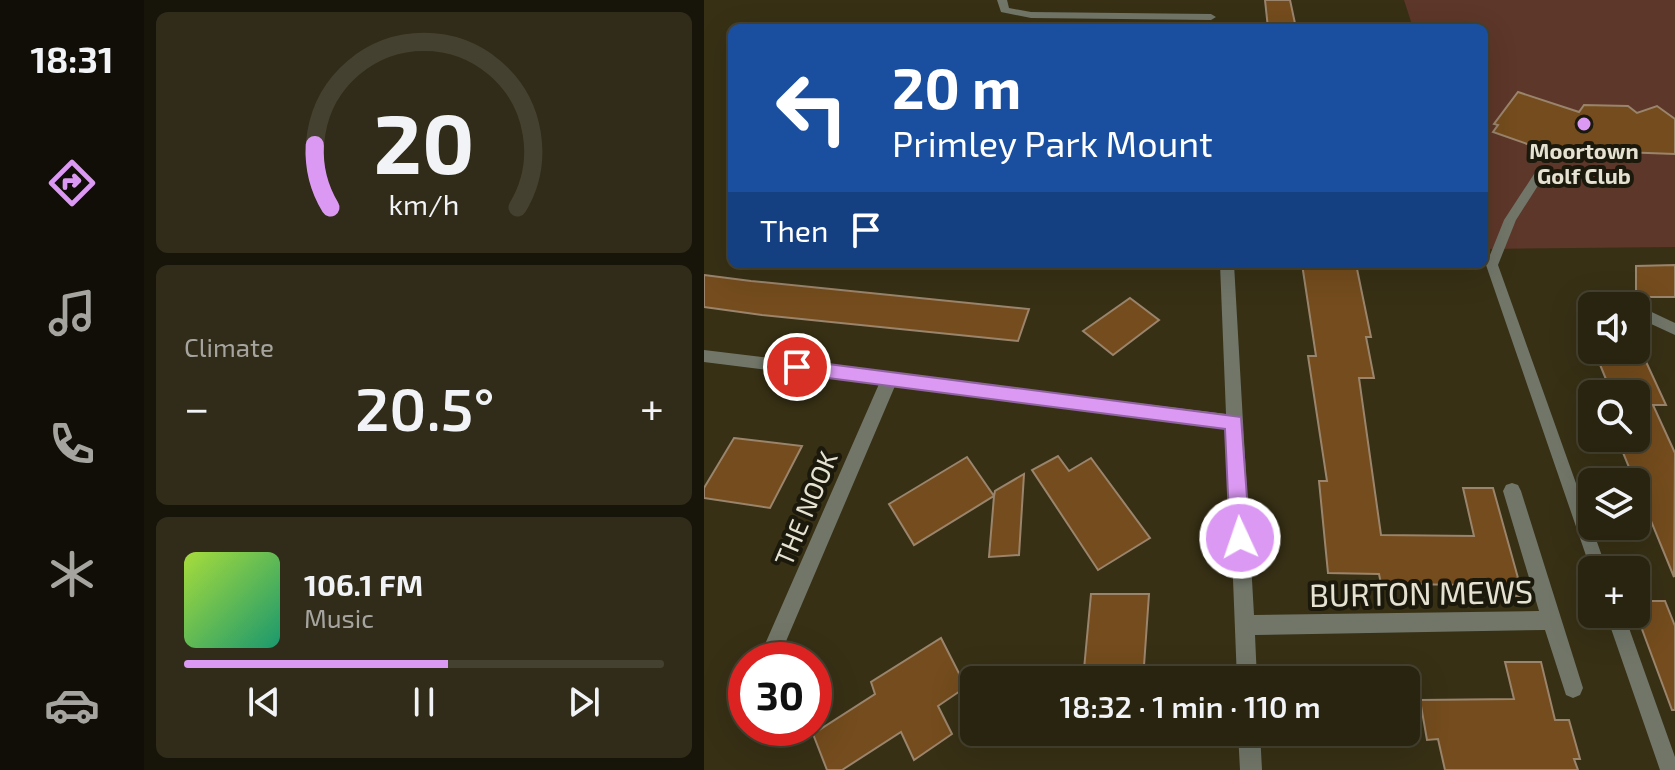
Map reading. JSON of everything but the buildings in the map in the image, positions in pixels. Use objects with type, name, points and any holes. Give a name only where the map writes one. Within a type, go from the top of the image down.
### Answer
[{"type":"street","points":[[1002,0],[1005,10],[1031,15],[1212,18]]},
{"type":"street","points":[[1227,268],[1246,666]]},
{"type":"street","points":[[1650,317],[1675,329]]},
{"type":"street","points":[[704,356],[1235,422]]},
{"type":"street","name":"THE NOOK","points":[[775,642],[890,378]]},
{"type":"street","name":"BURTON MEWS","points":[[1512,491],[1573,688]]},
{"type":"street","name":"BURTON MEWS","points":[[1244,625],[1552,620]]},
{"type":"street","points":[[1250,746],[1251,770]]},
{"type":"lane","points":[[1540,173],[1510,220],[1492,265],[1594,556]]},
{"type":"lane","points":[[1620,628],[1670,770]]},
{"type":"shaded area","name":"Moortown Golf Club","points":[[1404,0],[1675,0],[1675,247],[1488,249],[1488,24],[1412,24]]},
{"type":"place","name":"Moortown Golf Club","points":[[1584,124]]},
{"type":"route","points":[[797,367],[1235,422],[1240,538]]}]
